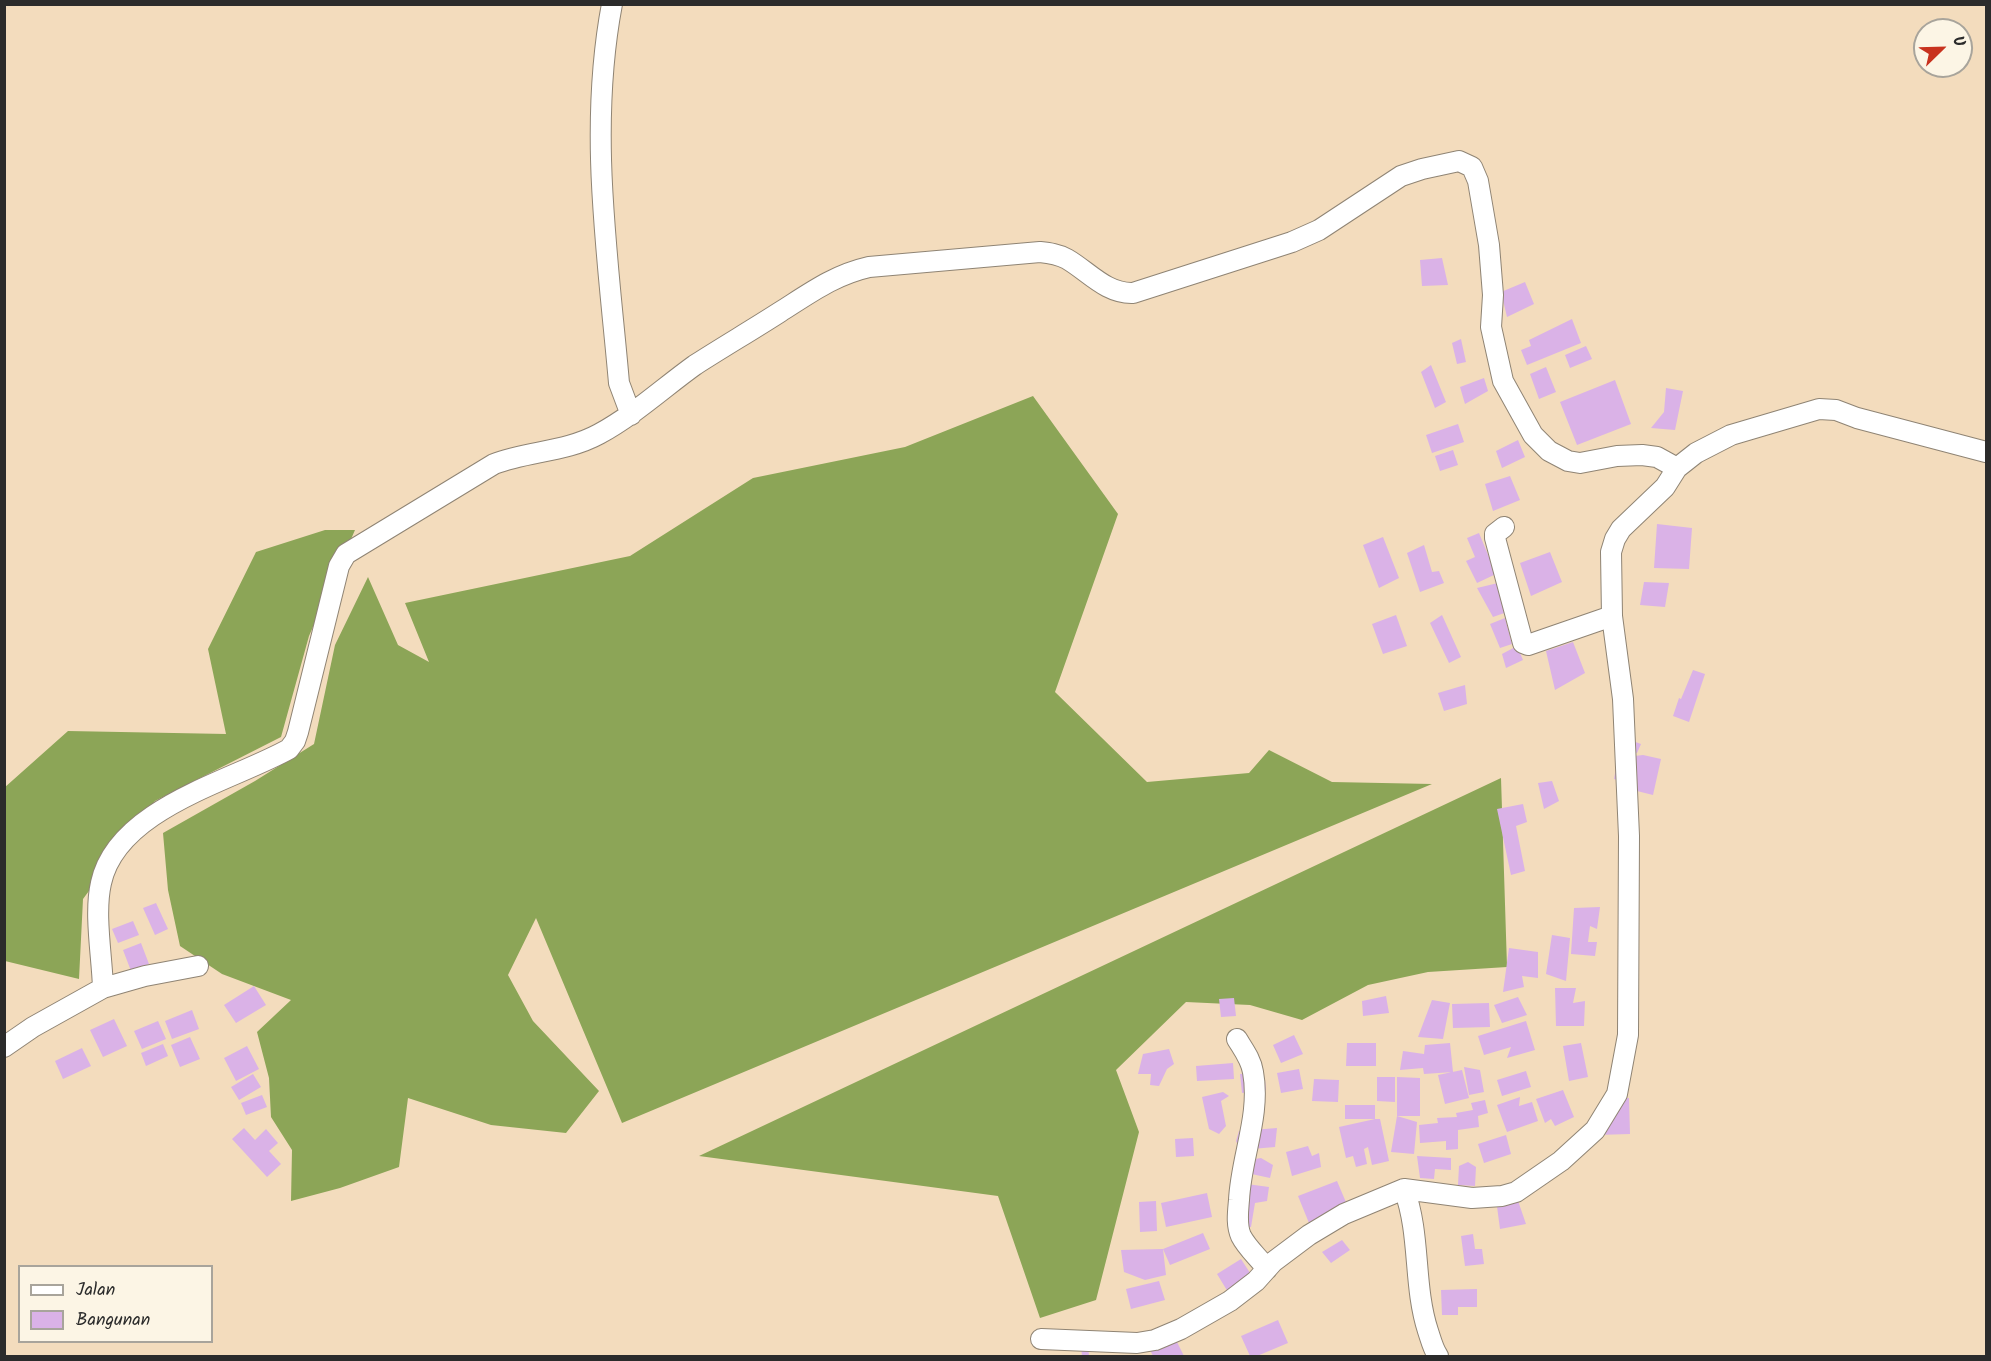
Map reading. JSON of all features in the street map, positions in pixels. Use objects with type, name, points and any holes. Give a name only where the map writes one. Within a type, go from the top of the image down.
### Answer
[{"type":"street","points":[[612,4],[602,65],[600,166],[619,383],[631,415]]},
{"type":"street","points":[[103,988],[99,906],[101,883],[111,858],[130,835],[172,804],[212,783],[289,749],[298,732],[339,566],[346,554],[494,464],[579,443],[601,434],[631,415],[696,365],[827,282],[851,271],[869,267],[1040,252],[1054,253],[1066,258],[1113,290],[1132,293],[1292,242],[1319,230],[1401,176],[1422,168],[1459,161],[1467,162],[1472,167],[1478,181],[1490,245],[1493,295],[1491,327],[1503,381],[1533,435],[1549,451],[1568,461],[1580,463],[1617,456],[1642,455],[1658,457],[1677,468]]},
{"type":"street","points":[[1041,1339],[1137,1343],[1155,1340],[1209,1314],[1256,1281],[1267,1269],[1309,1235],[1344,1214],[1404,1190],[1472,1198],[1502,1196],[1516,1192],[1561,1161],[1595,1130],[1617,1094],[1628,1035],[1629,836],[1623,699],[1612,616],[1611,552],[1615,539],[1621,529],[1665,487],[1677,468],[1696,453],[1731,435],[1820,409],[1836,410],[1857,418],[1986,452]]},
{"type":"street","points":[[1504,527],[1495,534],[1495,538],[1522,644],[1528,645],[1612,616]]},
{"type":"street","points":[[4,1047],[33,1027],[103,988],[145,976],[198,966]]},
{"type":"street","points":[[1237,1039],[1251,1064],[1254,1091],[1247,1148],[1240,1178],[1239,1228],[1245,1243],[1267,1269]]},
{"type":"street","points":[[1404,1190],[1411,1210],[1423,1316],[1434,1351],[1438,1356]]},
{"type":"green space","points":[[1033,396],[1118,514],[1055,692],[1147,782],[1249,773],[1269,750],[1332,782],[1432,784],[622,1123],[536,918],[508,975],[533,1021],[599,1091],[566,1133],[491,1125],[408,1098],[399,1167],[340,1188],[291,1201],[292,1150],[271,1117],[269,1078],[257,1032],[291,1000],[222,974],[180,946],[168,890],[163,833],[255,781],[314,744],[335,645],[368,577],[398,645],[429,662],[405,603],[630,556],[753,478],[905,447]]},
{"type":"green space","points":[[325,530],[355,530],[309,636],[281,737],[155,801],[83,899],[79,979],[5,961],[4,788],[68,731],[226,734],[208,649],[256,552]]},
{"type":"green space","points":[[1501,778],[1507,967],[1428,972],[1368,985],[1302,1020],[1250,1005],[1186,1002],[1116,1070],[1139,1132],[1096,1300],[1040,1318],[998,1196],[699,1156]]},
{"type":"building","points":[[1442,258],[1448,285],[1422,286],[1420,260]]},
{"type":"building","points":[[1525,282],[1534,304],[1507,317],[1501,292]]},
{"type":"building","points":[[1572,319],[1581,343],[1527,365],[1521,350],[1531,346],[1529,340]]},
{"type":"building","points":[[1461,339],[1466,362],[1457,364],[1452,343]]},
{"type":"building","points":[[1586,346],[1592,359],[1570,368],[1565,355]]},
{"type":"building","points":[[1431,365],[1446,402],[1435,408],[1421,372]]},
{"type":"building","points":[[1546,367],[1556,392],[1539,399],[1530,374]]},
{"type":"building","points":[[1484,378],[1488,391],[1465,404],[1460,387]]},
{"type":"building","points":[[1615,380],[1631,424],[1577,445],[1560,402]]},
{"type":"building","points":[[1666,388],[1683,391],[1675,430],[1651,428],[1664,412]]},
{"type":"building","points":[[1458,424],[1464,442],[1432,453],[1426,435]]},
{"type":"building","points":[[1518,440],[1525,457],[1502,468],[1496,451]]},
{"type":"building","points":[[1453,450],[1458,465],[1440,471],[1435,456]]},
{"type":"building","points":[[1510,476],[1520,500],[1493,511],[1485,484]]},
{"type":"building","points":[[1657,524],[1692,528],[1689,569],[1654,568]]},
{"type":"building","points":[[1479,533],[1496,574],[1477,583],[1466,561],[1475,557],[1467,538]]},
{"type":"building","points":[[1383,537],[1399,578],[1379,588],[1363,545]]},
{"type":"building","points":[[1424,545],[1432,572],[1439,571],[1444,583],[1420,592],[1407,553]]},
{"type":"building","points":[[1550,552],[1562,582],[1531,596],[1520,563]]},
{"type":"building","points":[[1644,582],[1669,583],[1665,607],[1640,605]]},
{"type":"building","points":[[1498,583],[1510,611],[1493,617],[1477,588]]},
{"type":"building","points":[[1396,615],[1407,646],[1383,654],[1372,624]]},
{"type":"building","points":[[1442,615],[1461,657],[1449,663],[1430,623]]},
{"type":"building","points":[[1505,618],[1512,644],[1500,648],[1490,624]]},
{"type":"building","points":[[1573,642],[1585,673],[1555,690],[1546,651]]},
{"type":"building","points":[[1517,646],[1523,660],[1506,668],[1502,654]]},
{"type":"building","points":[[1693,670],[1705,674],[1689,722],[1673,716]]},
{"type":"building","points":[[1465,685],[1467,704],[1444,711],[1438,693]]},
{"type":"building","points":[[1619,736],[1641,744],[1637,753],[1615,748]]},
{"type":"building","points":[[1643,755],[1661,759],[1653,795],[1625,788],[1627,782],[1614,779],[1618,758]]},
{"type":"building","points":[[1552,781],[1559,801],[1544,809],[1538,783]]},
{"type":"building","points":[[1523,804],[1527,822],[1516,826],[1525,871],[1511,875],[1497,809]]},
{"type":"building","points":[[156,903],[168,929],[155,935],[143,908]]},
{"type":"building","points":[[1600,907],[1597,929],[1590,926],[1588,942],[1597,942],[1595,956],[1571,954],[1574,908]]},
{"type":"building","points":[[133,921],[139,935],[118,943],[112,929]]},
{"type":"building","points":[[1552,935],[1570,938],[1566,981],[1546,974]]},
{"type":"building","points":[[141,943],[149,964],[131,971],[123,950]]},
{"type":"building","points":[[1509,948],[1538,952],[1538,978],[1522,976],[1524,987],[1503,992]]},
{"type":"building","points":[[254,986],[266,1005],[236,1023],[224,1005]]},
{"type":"building","points":[[1555,988],[1576,988],[1573,1003],[1585,1001],[1584,1026],[1556,1026]]},
{"type":"building","points":[[1386,996],[1389,1013],[1363,1016],[1362,1001]]},
{"type":"building","points":[[1518,997],[1527,1015],[1502,1023],[1494,1005]]},
{"type":"building","points":[[1234,998],[1236,1016],[1221,1017],[1219,999]]},
{"type":"building","points":[[1432,1000],[1450,1003],[1443,1039],[1418,1037]]},
{"type":"building","points":[[1489,1003],[1490,1027],[1453,1028],[1452,1004]]},
{"type":"building","points":[[192,1010],[199,1029],[172,1039],[165,1021]]},
{"type":"building","points":[[114,1019],[127,1046],[103,1057],[90,1030]]},
{"type":"building","points":[[158,1021],[166,1039],[142,1049],[134,1031]]},
{"type":"building","points":[[1526,1021],[1535,1050],[1507,1058],[1511,1047],[1484,1055],[1478,1036]]},
{"type":"building","points":[[1294,1035],[1303,1054],[1281,1063],[1273,1045]]},
{"type":"building","points":[[190,1037],[200,1059],[180,1067],[171,1045]]},
{"type":"building","points":[[1347,1043],[1376,1043],[1376,1066],[1346,1066]]},
{"type":"building","points":[[1450,1043],[1453,1072],[1424,1074],[1423,1068],[1400,1070],[1403,1051],[1424,1054],[1425,1045]]},
{"type":"building","points":[[1581,1043],[1588,1077],[1569,1081],[1563,1046]]},
{"type":"building","points":[[163,1044],[168,1056],[146,1066],[141,1053]]},
{"type":"building","points":[[247,1046],[259,1069],[236,1081],[224,1058]]},
{"type":"building","points":[[82,1048],[91,1066],[63,1079],[55,1061]]},
{"type":"building","points":[[1169,1049],[1174,1064],[1167,1069],[1159,1086],[1150,1085],[1151,1074],[1138,1074],[1143,1054]]},
{"type":"building","points":[[1233,1063],[1234,1079],[1197,1081],[1196,1066]]},
{"type":"building","points":[[1464,1067],[1480,1070],[1484,1092],[1469,1095]]},
{"type":"building","points":[[1299,1069],[1303,1089],[1281,1093],[1277,1073]]},
{"type":"building","points":[[1462,1070],[1469,1098],[1445,1104],[1438,1075]]},
{"type":"building","points":[[1526,1071],[1531,1087],[1502,1096],[1497,1080]]},
{"type":"building","points":[[1261,1072],[1266,1090],[1242,1093],[1240,1074]]},
{"type":"building","points":[[253,1074],[261,1087],[239,1100],[231,1087]]},
{"type":"building","points":[[1377,1077],[1395,1077],[1395,1102],[1377,1101]]},
{"type":"building","points":[[1397,1077],[1420,1078],[1420,1116],[1397,1116]]},
{"type":"building","points":[[1314,1079],[1339,1080],[1338,1102],[1312,1101]]},
{"type":"building","points":[[1563,1090],[1574,1117],[1555,1126],[1551,1119],[1545,1123],[1536,1099]]},
{"type":"building","points":[[1223,1092],[1229,1096],[1221,1101],[1226,1126],[1219,1134],[1209,1129],[1202,1097]]},
{"type":"building","points":[[262,1095],[267,1107],[246,1115],[241,1103]]},
{"type":"building","points":[[1520,1097],[1519,1106],[1532,1102],[1538,1121],[1507,1132],[1497,1105]]},
{"type":"building","points":[[1629,1098],[1630,1134],[1597,1135],[1607,1099]]},
{"type":"building","points":[[1485,1100],[1488,1113],[1478,1116],[1479,1127],[1458,1130],[1458,1149],[1446,1150],[1446,1141],[1420,1143],[1419,1125],[1438,1123],[1437,1118],[1457,1117],[1456,1113],[1473,1110],[1471,1103]]},
{"type":"building","points":[[1345,1105],[1375,1105],[1375,1119],[1345,1119]]},
{"type":"building","points":[[1397,1116],[1417,1122],[1414,1154],[1391,1152]]},
{"type":"building","points":[[1380,1119],[1389,1161],[1372,1165],[1368,1147],[1364,1149],[1367,1164],[1356,1167],[1353,1156],[1346,1158],[1339,1127]]},
{"type":"building","points":[[244,1128],[255,1140],[266,1129],[278,1143],[269,1151],[281,1164],[267,1177],[232,1139]]},
{"type":"building","points":[[1277,1128],[1275,1147],[1240,1150],[1236,1141],[1239,1131]]},
{"type":"building","points":[[1506,1135],[1511,1154],[1484,1163],[1478,1144]]},
{"type":"building","points":[[1193,1138],[1194,1156],[1176,1157],[1175,1139]]},
{"type":"building","points":[[1308,1146],[1312,1156],[1319,1153],[1321,1167],[1292,1176],[1286,1152]]},
{"type":"building","points":[[1417,1156],[1451,1158],[1451,1170],[1435,1169],[1434,1179],[1420,1178]]},
{"type":"building","points":[[1261,1158],[1273,1165],[1270,1178],[1247,1173],[1249,1160]]},
{"type":"building","points":[[1468,1162],[1476,1167],[1475,1186],[1458,1185],[1459,1166]]},
{"type":"building","points":[[1337,1181],[1348,1207],[1309,1223],[1298,1196]]},
{"type":"building","points":[[1232,1182],[1269,1187],[1267,1201],[1255,1203],[1251,1227],[1227,1225]]},
{"type":"building","points":[[1207,1193],[1212,1217],[1166,1227],[1161,1203]]},
{"type":"building","points":[[1516,1195],[1526,1224],[1500,1229],[1496,1199]]},
{"type":"building","points":[[1156,1201],[1157,1231],[1140,1232],[1139,1202]]},
{"type":"building","points":[[1203,1233],[1210,1249],[1170,1265],[1163,1249]]},
{"type":"building","points":[[1473,1234],[1475,1249],[1482,1249],[1484,1264],[1465,1266],[1461,1236]]},
{"type":"building","points":[[1342,1240],[1350,1250],[1331,1263],[1322,1252]]},
{"type":"building","points":[[1163,1249],[1166,1275],[1145,1280],[1124,1272],[1121,1250]]},
{"type":"building","points":[[1241,1259],[1252,1276],[1228,1292],[1217,1274]]},
{"type":"building","points":[[1159,1281],[1165,1300],[1131,1309],[1126,1289]]},
{"type":"building","points":[[1477,1289],[1477,1307],[1458,1307],[1458,1315],[1442,1315],[1441,1290]]},
{"type":"building","points":[[1278,1320],[1288,1343],[1257,1356],[1250,1356],[1241,1336]]},
{"type":"building","points":[[1174,1336],[1184,1356],[1153,1356],[1149,1348]]},
{"type":"building","points":[[1088,1344],[1089,1356],[1082,1356],[1081,1346]]}]
